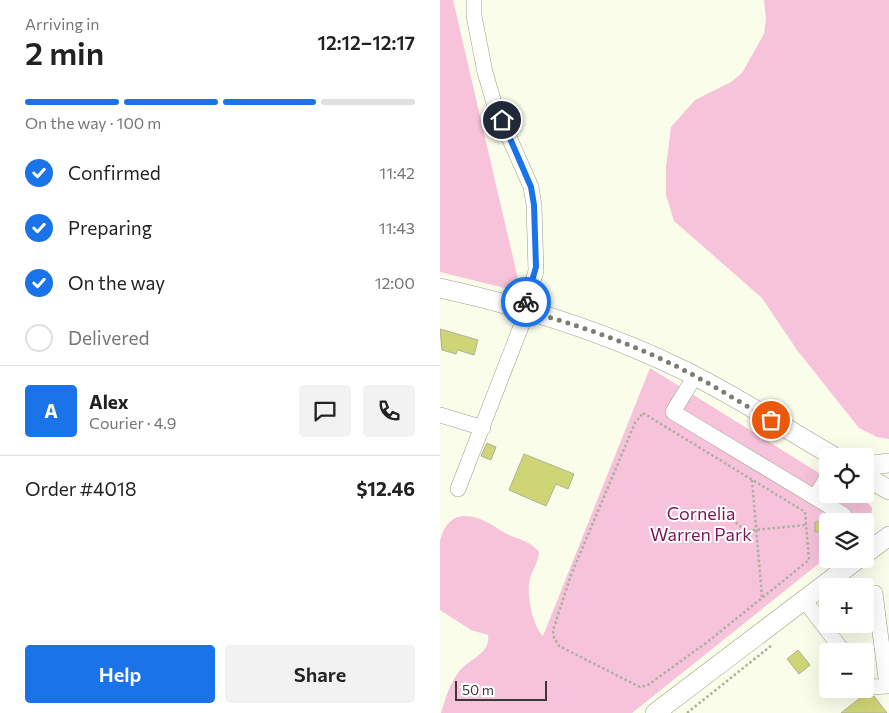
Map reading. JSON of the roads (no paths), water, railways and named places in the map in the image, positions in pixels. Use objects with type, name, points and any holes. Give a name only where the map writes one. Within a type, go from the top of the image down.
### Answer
[{"type":"main road","points":[[440,288],[526,310],[623,344],[695,376],[819,448]]},
{"type":"main road","points":[[874,465],[889,463]]},
{"type":"main road","points":[[874,481],[889,490]]},
{"type":"main road","points":[[874,547],[889,536]]},
{"type":"main road","points":[[655,713],[846,568]]},
{"type":"lane","points":[[458,489],[483,428],[526,310],[536,267],[534,205],[531,187],[494,103],[485,72],[474,16],[474,0]]},
{"type":"lane","points":[[695,376],[673,412],[841,513]]},
{"type":"lane","points":[[440,415],[483,428]]},
{"type":"lane","points":[[815,498],[819,491]]},
{"type":"lane","points":[[874,593],[888,686],[874,687]]},
{"type":"lane","points":[[804,600],[819,616]]},
{"type":"park label","name":"Cornelia Warren Park","points":[[701,523]]}]
